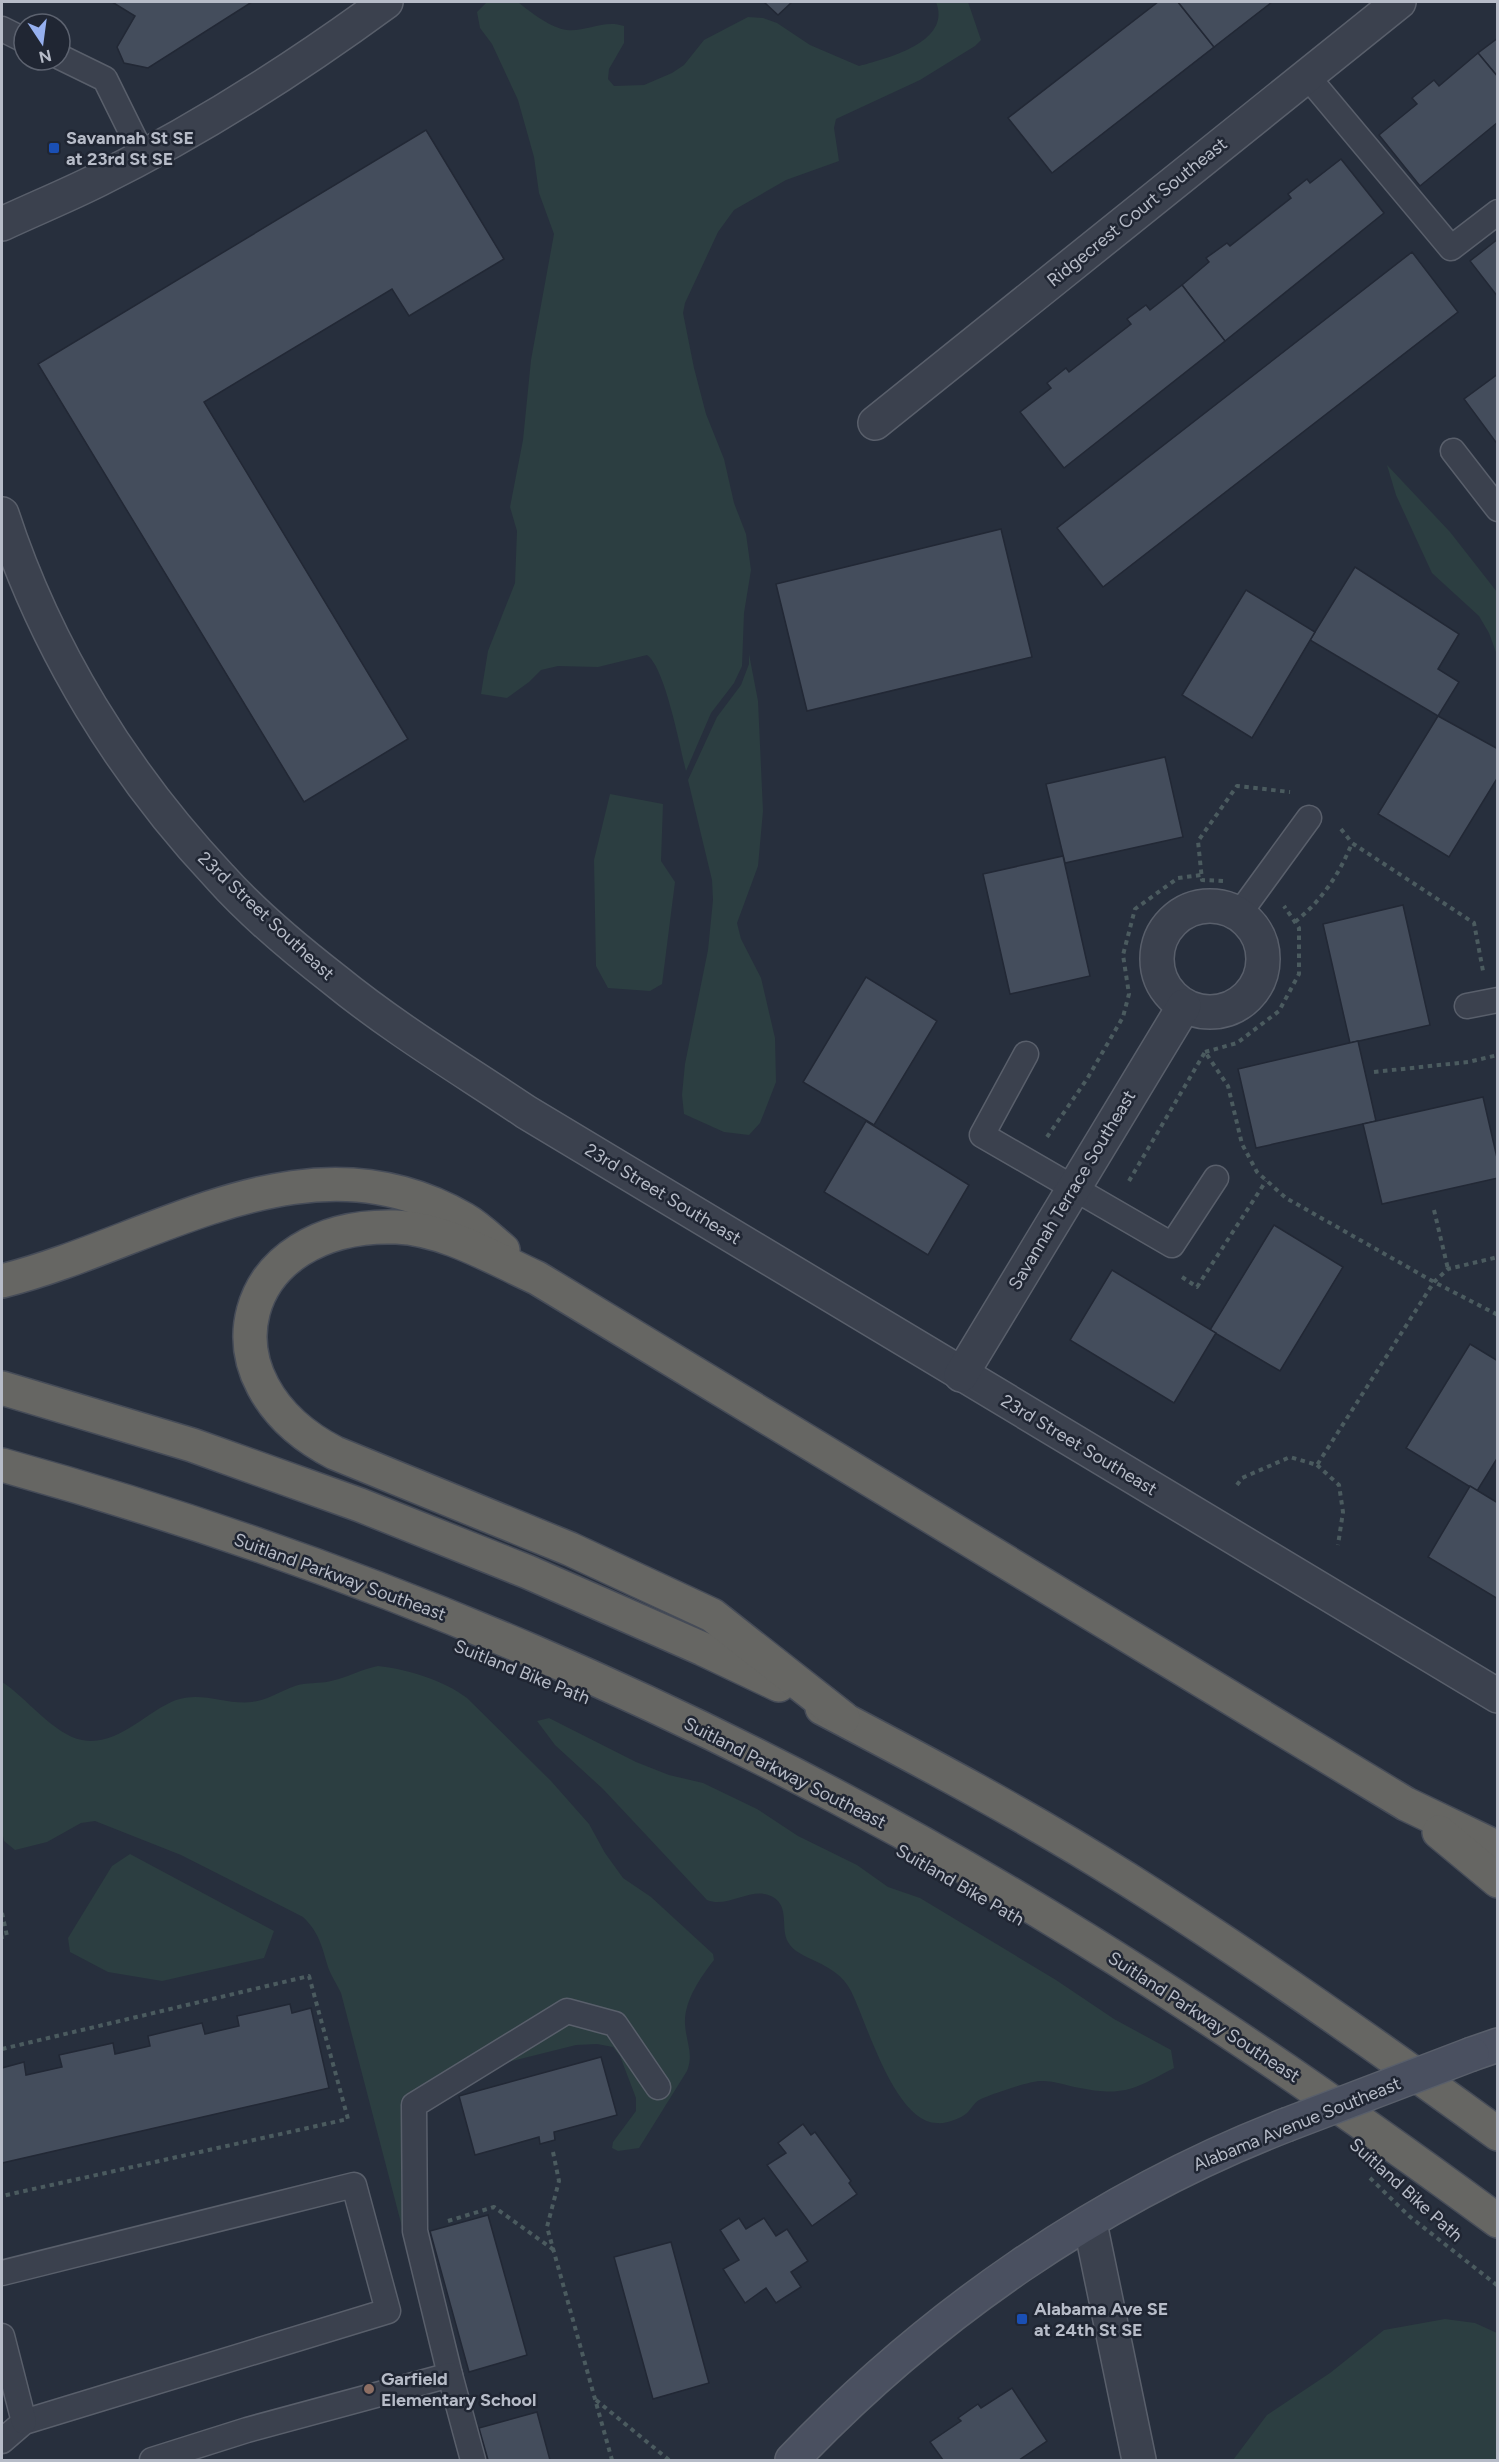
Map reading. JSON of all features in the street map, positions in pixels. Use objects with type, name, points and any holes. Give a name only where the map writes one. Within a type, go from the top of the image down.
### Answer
[{"type":"highway","points":[[2,1281],[60,1263],[244,1196],[298,1186],[326,1185],[355,1185],[383,1189],[437,1205],[466,1220],[537,1278]]},
{"type":"highway","points":[[843,1718],[712,1615],[570,1549],[362,1465],[314,1442],[294,1427],[266,1393],[252,1354],[250,1334],[253,1315],[260,1295],[279,1264],[310,1243],[330,1236],[373,1228],[417,1229],[455,1241],[537,1278],[1406,1804],[1497,1848]]},
{"type":"highway","points":[[2,1388],[192,1445],[444,1537],[703,1649],[843,1718],[1010,1810],[1125,1878],[1355,2030],[1497,2134]]},
{"type":"highway","name":"Suitland Parkway Southeast","points":[[2,1465],[134,1504],[277,1552],[418,1604],[566,1666],[784,1771],[1021,1900],[1173,1994],[1344,2110],[1495,2220]]},
{"type":"highway","points":[[1406,1804],[1497,1881]]},
{"type":"main road","name":"Alabama Avenue Southeast","points":[[792,2460],[854,2398],[936,2328],[1049,2246],[1169,2177],[1246,2141],[1484,2050]]},
{"type":"street","points":[[2,224],[98,180],[193,128],[336,38],[386,2]]},
{"type":"street","name":"Ridgecrest Court Southeast","points":[[875,423],[1400,2]]},
{"type":"street","name":"23rd Street Southeast","points":[[2,514],[36,605],[63,659],[134,771],[185,838],[221,879],[288,941],[336,981],[386,1018],[526,1112],[1497,1696]]},
{"type":"street","points":[[1206,906],[1223,908],[1239,914],[1251,925],[1260,939],[1264,956],[1262,972],[1256,988],[1230,1009],[1214,1013],[1197,1011],[1184,1006],[1169,994],[1160,979],[1156,963],[1158,947],[1165,931],[1176,919],[1190,910],[1206,906]]},
{"type":"street","name":"Savannah Terrace Southeast","points":[[961,1375],[1184,1006]]},
{"type":"street","points":[[1090,2223],[1139,2460]]},
{"type":"lane","points":[[72,63],[105,79],[143,156]]},
{"type":"lane","points":[[1307,76],[1451,248],[1497,212]]},
{"type":"lane","points":[[1453,451],[1497,510]]},
{"type":"lane","points":[[1239,914],[1309,818]]},
{"type":"lane","points":[[1026,1054],[982,1135],[1172,1245],[1215,1178]]},
{"type":"lane","points":[[473,2460],[416,2231],[414,2106],[567,2011],[615,2024],[658,2087]]},
{"type":"lane","points":[[2,2273],[354,2185],[388,2312],[24,2422],[2,2441]]},
{"type":"lane","points":[[2,2336],[24,2422]]},
{"type":"lane","points":[[152,2460],[247,2430],[450,2375]]},
{"type":"path","points":[[1112,1210],[1205,1052],[1236,1043],[1279,1011],[1299,974],[1299,928],[1277,896],[1260,884],[1202,880],[1198,841],[1237,786],[1293,792]]},
{"type":"path","points":[[1340,827],[1352,843],[1474,923],[1484,1002]]},
{"type":"path","points":[[1295,922],[1316,905],[1346,859],[1352,843]]},
{"type":"path","points":[[1030,1162],[1087,1079],[1123,1017],[1129,994],[1124,955],[1135,909],[1178,878],[1202,875]]},
{"type":"path","points":[[1205,1052],[1228,1086],[1242,1144],[1257,1172],[1286,1198],[1497,1315]]},
{"type":"path","points":[[1374,1072],[1468,1062],[1497,1055]]},
{"type":"path","points":[[1434,1210],[1448,1269]]},
{"type":"path","points":[[1317,1465],[1434,1282],[1448,1269],[1497,1257]]},
{"type":"path","points":[[1237,1485],[1242,1478],[1290,1456],[1317,1465],[1340,1485],[1342,1512],[1338,1545]]},
{"type":"path","points":[[2,1913],[7,1936],[2,1937]]},
{"type":"path","points":[[2,2049],[309,1976],[348,2119],[2,2196]]},
{"type":"path","points":[[553,2152],[559,2181],[548,2227],[612,2460]]},
{"type":"path","name":"Suitland Bike Path","points":[[1363,2170],[1409,2216],[1497,2286]]},
{"type":"path","points":[[416,2231],[494,2207],[554,2250]]},
{"type":"path","points":[[595,2400],[669,2460]]},
{"type":"shaded area","points":[[487,2],[518,2],[535,15],[561,29],[574,30],[609,24],[624,26],[624,43],[609,69],[608,79],[614,86],[644,85],[672,73],[684,65],[704,40],[748,17],[763,18],[777,23],[810,45],[859,66],[900,53],[926,38],[935,28],[938,16],[936,2],[968,2],[981,40],[920,80],[836,119],[834,128],[839,161],[786,180],[734,210],[718,232],[685,303],[683,313],[694,368],[706,414],[724,459],[734,503],[746,534],[751,570],[744,613],[742,666],[734,683],[711,713],[686,771],[666,691],[654,662],[647,655],[598,667],[558,666],[541,670],[507,698],[481,694],[488,651],[515,583],[517,531],[510,507],[523,440],[531,360],[554,234],[539,193],[534,157],[518,100],[492,44],[480,28],[477,12]]},
{"type":"shaded area","points":[[1387,465],[1450,532],[1497,592],[1497,655],[1489,633],[1479,616],[1432,573],[1396,495]]},
{"type":"shaded area","points":[[749,654],[758,701],[763,811],[758,866],[737,923],[741,939],[761,978],[775,1038],[776,1082],[760,1123],[749,1135],[724,1132],[684,1114],[682,1095],[685,1064],[708,950],[713,900],[712,880],[688,780],[717,717],[741,685],[749,664]]},
{"type":"shaded area","points":[[610,794],[663,804],[661,861],[675,882],[662,984],[650,991],[608,988],[596,966],[594,860]]},
{"type":"shaded area","points":[[378,1666],[424,1676],[467,1698],[551,1781],[589,1824],[605,1853],[623,1878],[651,1897],[713,1954],[714,1960],[698,1982],[685,2015],[690,2059],[687,2071],[639,2148],[618,2151],[612,2148],[613,2142],[636,2111],[636,2098],[620,2056],[613,2047],[597,2044],[576,2045],[468,2072],[422,2104],[413,2269],[341,1993],[329,1970],[313,1928],[303,1917],[181,1855],[95,1821],[81,1823],[47,1842],[15,1850],[4,1841],[2,1831],[2,1682],[61,1731],[82,1740],[95,1741],[119,1734],[176,1700],[205,1697],[233,1702],[252,1702],[299,1685],[337,1680]]},
{"type":"shaded area","points":[[549,1718],[636,1762],[669,1775],[703,1783],[757,1809],[798,1836],[857,1865],[888,1887],[920,1898],[1056,1980],[1114,2019],[1171,2050],[1174,2068],[1130,2089],[1120,2091],[1096,2091],[1050,2081],[1035,2082],[979,2100],[967,2113],[953,2121],[937,2123],[922,2119],[908,2107],[884,2069],[851,1991],[844,1981],[827,1967],[800,1953],[788,1942],[783,1912],[778,1901],[765,1894],[749,1895],[723,1902],[707,1900],[603,1789],[555,1745],[537,1721]]},
{"type":"shaded area","points":[[130,1854],[274,1931],[264,1958],[162,1981],[108,1972],[70,1952],[68,1938],[112,1866]]},
{"type":"shaded area","points":[[1445,2319],[1475,2323],[1497,2333],[1497,2460],[1233,2460],[1267,2415],[1330,2373],[1384,2330]]},
{"type":"building","points":[[112,2],[252,2],[148,68],[124,63],[117,47],[135,16]]},
{"type":"building","points":[[764,2],[792,2],[778,15]]},
{"type":"building","points":[[1158,2],[1178,2],[1214,47],[1052,173],[1008,118]]},
{"type":"building","points":[[1178,2],[1272,2],[1214,47]]},
{"type":"building","points":[[1498,38],[1498,77],[1478,53]]},
{"type":"building","points":[[1478,53],[1498,77],[1498,122],[1420,186],[1379,135],[1417,104],[1412,98],[1434,80],[1439,86]]},
{"type":"building","points":[[426,130],[504,259],[409,316],[392,289],[204,402],[408,739],[304,802],[38,364]]},
{"type":"building","points":[[1341,159],[1384,213],[1225,341],[1182,285],[1209,262],[1206,258],[1227,243],[1230,246],[1291,198],[1288,194],[1307,179],[1310,183]]},
{"type":"building","points":[[1498,239],[1498,297],[1470,261]]},
{"type":"building","points":[[1412,252],[1458,312],[1103,587],[1057,528]]},
{"type":"building","points":[[1182,285],[1225,341],[1064,468],[1020,412],[1051,388],[1047,383],[1066,368],[1069,372],[1131,324],[1127,319],[1146,305],[1150,310]]},
{"type":"building","points":[[1498,374],[1498,445],[1464,399]]},
{"type":"building","points":[[1001,529],[1032,657],[807,711],[776,584]]},
{"type":"building","points":[[1355,567],[1459,634],[1438,669],[1459,682],[1438,716],[1310,640]]},
{"type":"building","points":[[1246,590],[1315,632],[1252,738],[1182,695]]},
{"type":"building","points":[[1438,716],[1498,749],[1498,777],[1449,857],[1378,814]]},
{"type":"building","points":[[1165,757],[1183,837],[1065,863],[1046,784]]},
{"type":"building","points":[[1063,856],[1090,976],[1010,994],[983,874]]},
{"type":"building","points":[[1403,905],[1430,1025],[1350,1043],[1323,924]]},
{"type":"building","points":[[866,977],[937,1021],[874,1125],[803,1082]]},
{"type":"building","points":[[1358,1041],[1376,1121],[1256,1148],[1238,1069]]},
{"type":"building","points":[[1483,1097],[1498,1162],[1498,1178],[1382,1204],[1363,1124]]},
{"type":"building","points":[[866,1121],[969,1185],[928,1255],[824,1192]]},
{"type":"building","points":[[1274,1225],[1343,1267],[1280,1371],[1210,1330]]},
{"type":"building","points":[[1112,1270],[1216,1333],[1174,1403],[1070,1340]]},
{"type":"building","points":[[1470,1344],[1498,1361],[1498,1457],[1477,1491],[1406,1448]]},
{"type":"building","points":[[1470,1486],[1498,1503],[1498,1599],[1428,1557]]},
{"type":"building","points":[[290,2004],[292,2013],[311,2008],[329,2088],[2,2163],[2,2068],[24,2062],[26,2075],[62,2067],[59,2055],[113,2043],[115,2054],[150,2046],[148,2036],[202,2023],[205,2034],[239,2026],[237,2016]]},
{"type":"building","points":[[601,2057],[617,2115],[554,2132],[555,2140],[540,2144],[539,2137],[475,2155],[459,2096]]},
{"type":"building","points":[[803,2124],[811,2135],[815,2132],[851,2181],[849,2183],[857,2194],[812,2226],[767,2165],[786,2153],[778,2143]]},
{"type":"building","points":[[488,2215],[527,2355],[469,2372],[430,2231]]},
{"type":"building","points":[[739,2218],[746,2229],[764,2218],[776,2236],[787,2229],[808,2261],[791,2272],[801,2287],[776,2303],[766,2288],[745,2303],[723,2269],[739,2260],[720,2230]]},
{"type":"building","points":[[671,2242],[709,2383],[653,2399],[614,2257]]},
{"type":"building","points":[[1012,2388],[1047,2441],[1019,2460],[943,2460],[930,2442],[961,2421],[958,2418],[978,2404],[981,2408]]},
{"type":"building","points":[[537,2412],[550,2460],[488,2460],[479,2428]]},
{"type":"place","name":"Savannah St SE at 23rd St SE","points":[[54,148]]},
{"type":"place","name":"Alabama Ave SE at 24th St SE","points":[[1022,2319]]},
{"type":"place","name":"Garfield Elementary School","points":[[369,2389]]}]
